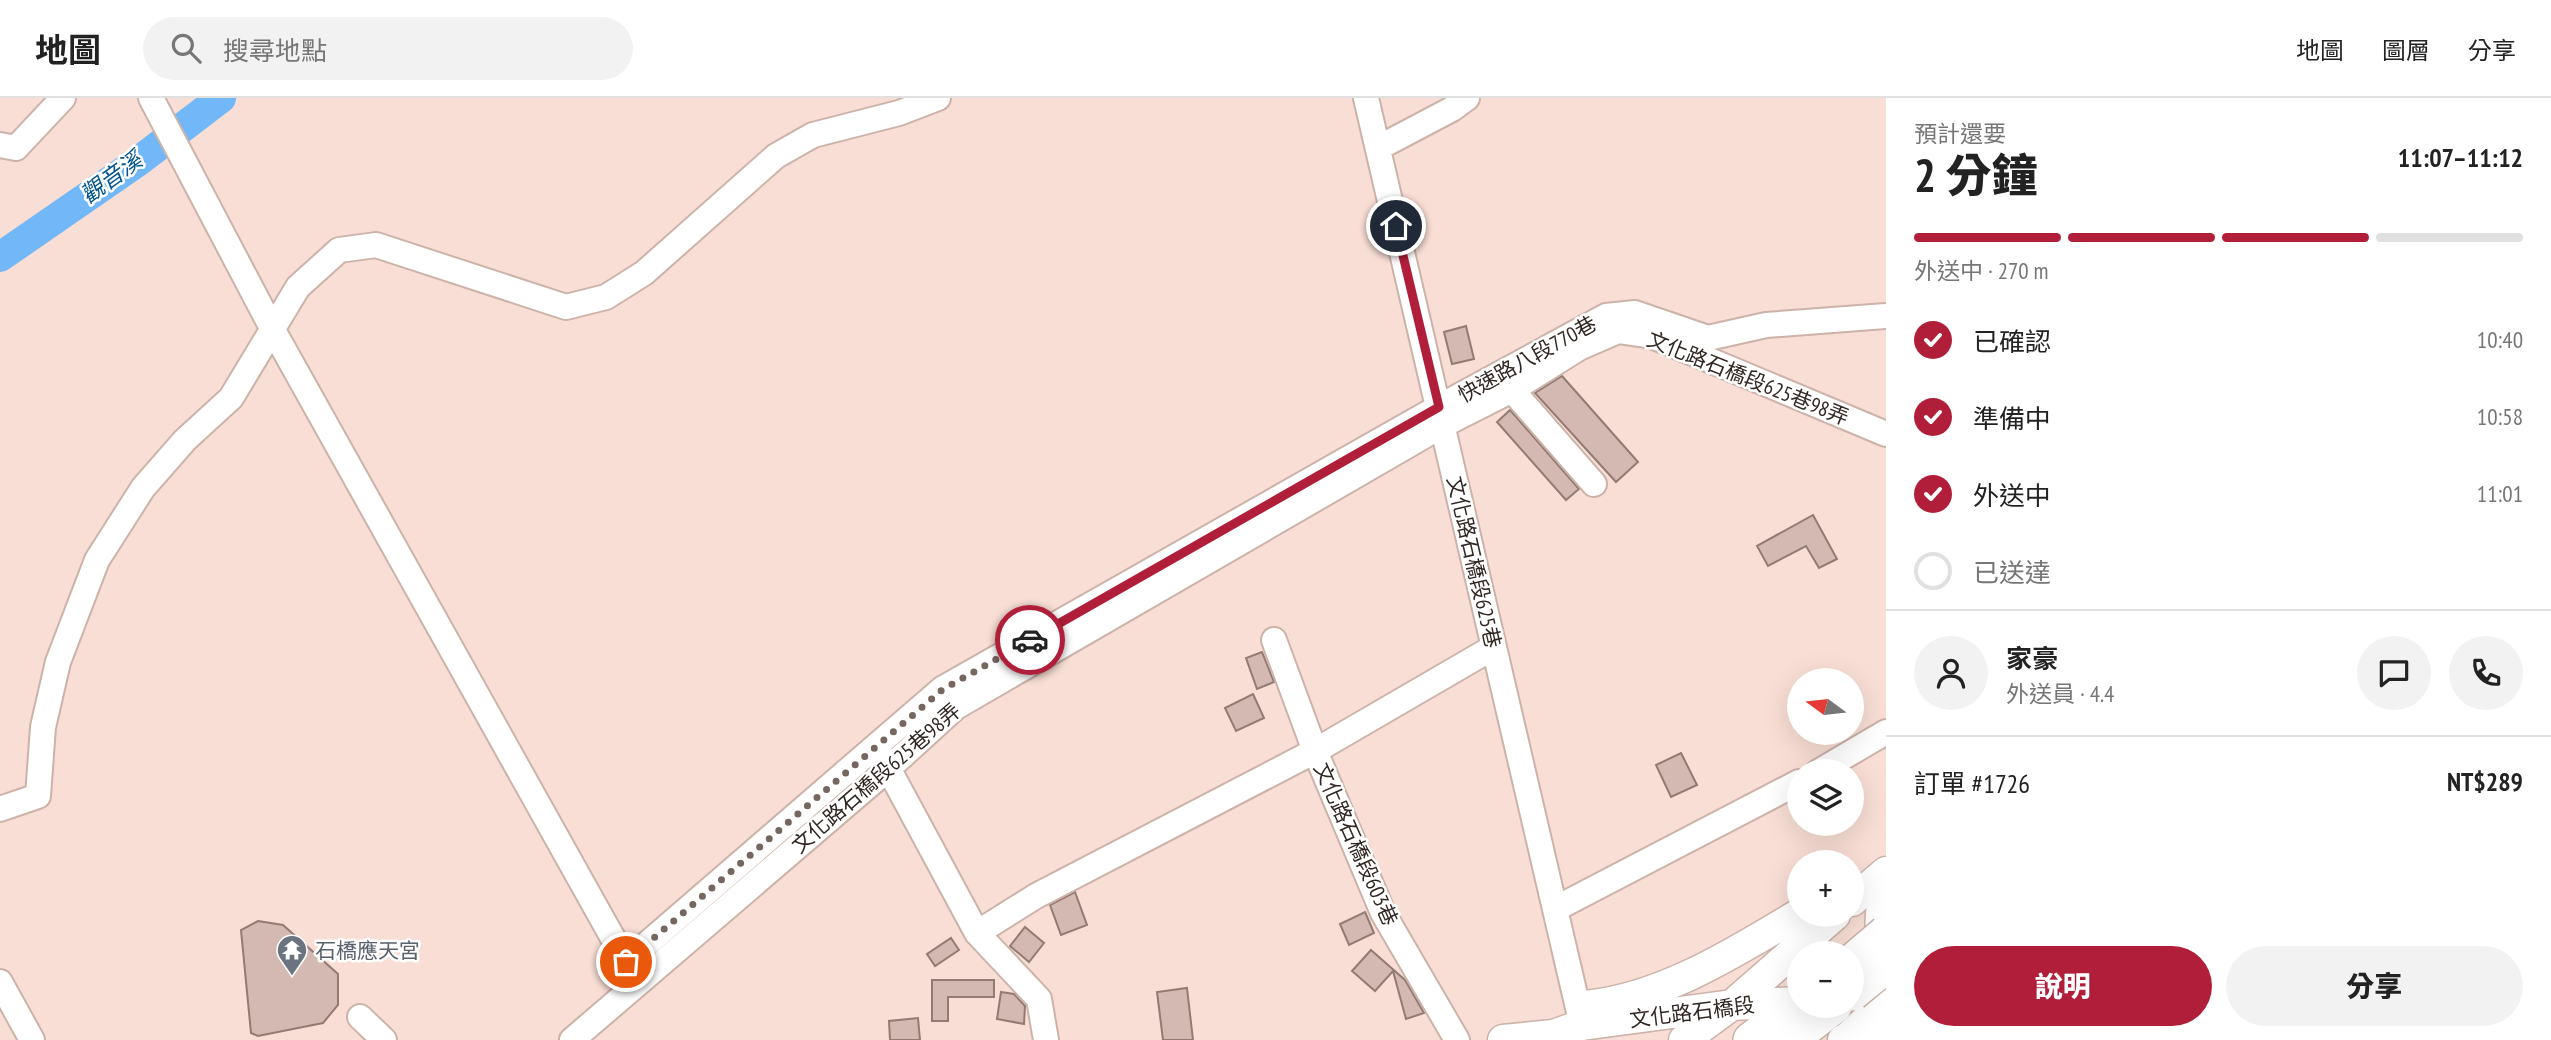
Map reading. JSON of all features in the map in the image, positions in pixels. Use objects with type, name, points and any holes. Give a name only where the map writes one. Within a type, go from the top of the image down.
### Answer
[{"type":"highway","points":[[1864,952],[1886,933]]},
{"type":"highway","points":[[1864,983],[1886,965]]},
{"type":"highway","points":[[1751,1040],[1787,1012]]},
{"type":"highway","points":[[1790,1040],[1818,1018]]},
{"type":"main road","points":[[1864,877],[1886,865]]},
{"type":"main road","points":[[1864,891],[1886,872]]},
{"type":"main road","points":[[1886,902],[1881,913],[1879,955],[1886,987]]},
{"type":"main road","points":[[1580,1016],[1678,979],[1737,951],[1787,921]]},
{"type":"main road","points":[[1684,1040],[1732,1004],[1821,927]]},
{"type":"main road","points":[[1864,1001],[1886,1001]]},
{"type":"main road","points":[[1844,1040],[1886,1001]]},
{"type":"main road","name":"文化路石橋段","points":[[1503,1040],[1553,1035],[1580,1016],[1656,1029],[1732,1004],[1787,1003]]},
{"type":"main road","points":[[1844,1040],[1886,1036]]},
{"type":"street","points":[[0,145],[16,148],[63,98]]},
{"type":"street","points":[[151,98],[273,330],[633,973]]},
{"type":"street","points":[[0,809],[37,796],[43,727],[58,662],[97,560],[143,488],[185,440],[231,398],[299,287],[339,250],[376,245],[566,307],[606,297],[644,273],[776,156],[813,135],[899,113],[938,98]]},
{"type":"street","name":"文化路石橋段625巷","points":[[1366,98],[1580,1016]]},
{"type":"street","points":[[1378,148],[1452,109],[1467,98]]},
{"type":"street","name":"快速路八段770巷","points":[[1441,416],[1606,316],[1636,313],[1707,338],[1766,325],[1886,316]]},
{"type":"street","name":"文化路石橋段625巷98弄","points":[[572,1040],[633,973],[883,759],[956,706],[1441,416],[1512,390],[1579,348],[1618,331],[1652,336],[1886,433]]},
{"type":"street","points":[[1512,390],[1594,484]]},
{"type":"street","name":"文化路石橋段603巷","points":[[1274,640],[1315,751],[1383,913],[1457,1040]]},
{"type":"street","points":[[977,933],[1036,896],[1315,751],[1494,647]]},
{"type":"street","points":[[1840,759],[1886,732]]},
{"type":"street","points":[[883,759],[977,933],[1039,999],[1046,1040]]},
{"type":"street","points":[[1555,909],[1787,788]]},
{"type":"street","points":[[0,982],[32,1040]]},
{"type":"street","points":[[360,1017],[384,1040]]},
{"type":"building","points":[[1466,326],[1474,359],[1452,364],[1444,332]]},
{"type":"building","points":[[1562,376],[1638,462],[1616,482],[1535,393]]},
{"type":"building","points":[[1510,410],[1579,489],[1566,500],[1497,422]]},
{"type":"building","points":[[1813,515],[1837,559],[1819,568],[1806,546],[1768,566],[1757,546]]},
{"type":"building","points":[[1262,652],[1274,682],[1257,689],[1246,658]]},
{"type":"building","points":[[1253,694],[1264,718],[1236,731],[1225,708]]},
{"type":"building","points":[[1681,753],[1697,785],[1671,797],[1656,765]]},
{"type":"building","points":[[1075,892],[1087,925],[1061,935],[1050,905]]},
{"type":"building","points":[[1365,912],[1374,933],[1349,945],[1340,924]]},
{"type":"building","name":"石橋應天宮","points":[[258,921],[283,925],[338,974],[338,1005],[323,1023],[258,1036],[251,1033],[241,930]]},
{"type":"building","points":[[1025,927],[1044,943],[1029,962],[1010,946]]},
{"type":"building","points":[[951,938],[959,950],[935,966],[927,954]]},
{"type":"building","points":[[1371,950],[1405,980],[1424,1013],[1406,1019],[1393,971],[1375,991],[1352,971]]},
{"type":"building","points":[[932,980],[994,980],[994,997],[948,997],[948,1021],[932,1021]]},
{"type":"building","points":[[1187,988],[1193,1040],[1163,1040],[1157,992]]},
{"type":"building","points":[[1001,992],[1014,994],[1025,1006],[1024,1024],[997,1019]]},
{"type":"building","points":[[918,1018],[920,1040],[890,1040],[889,1021]]},
{"type":"waterway","name":"觀音溪","points":[[0,257],[136,163],[221,98]]},
{"type":"way so far","points":[[626,962],[942,690],[1030,640]]},
{"type":"place","name":"石橋應天宮","points":[[292,977]]},
{"type":"route","points":[[1030,640],[1439,407],[1396,226]]}]
